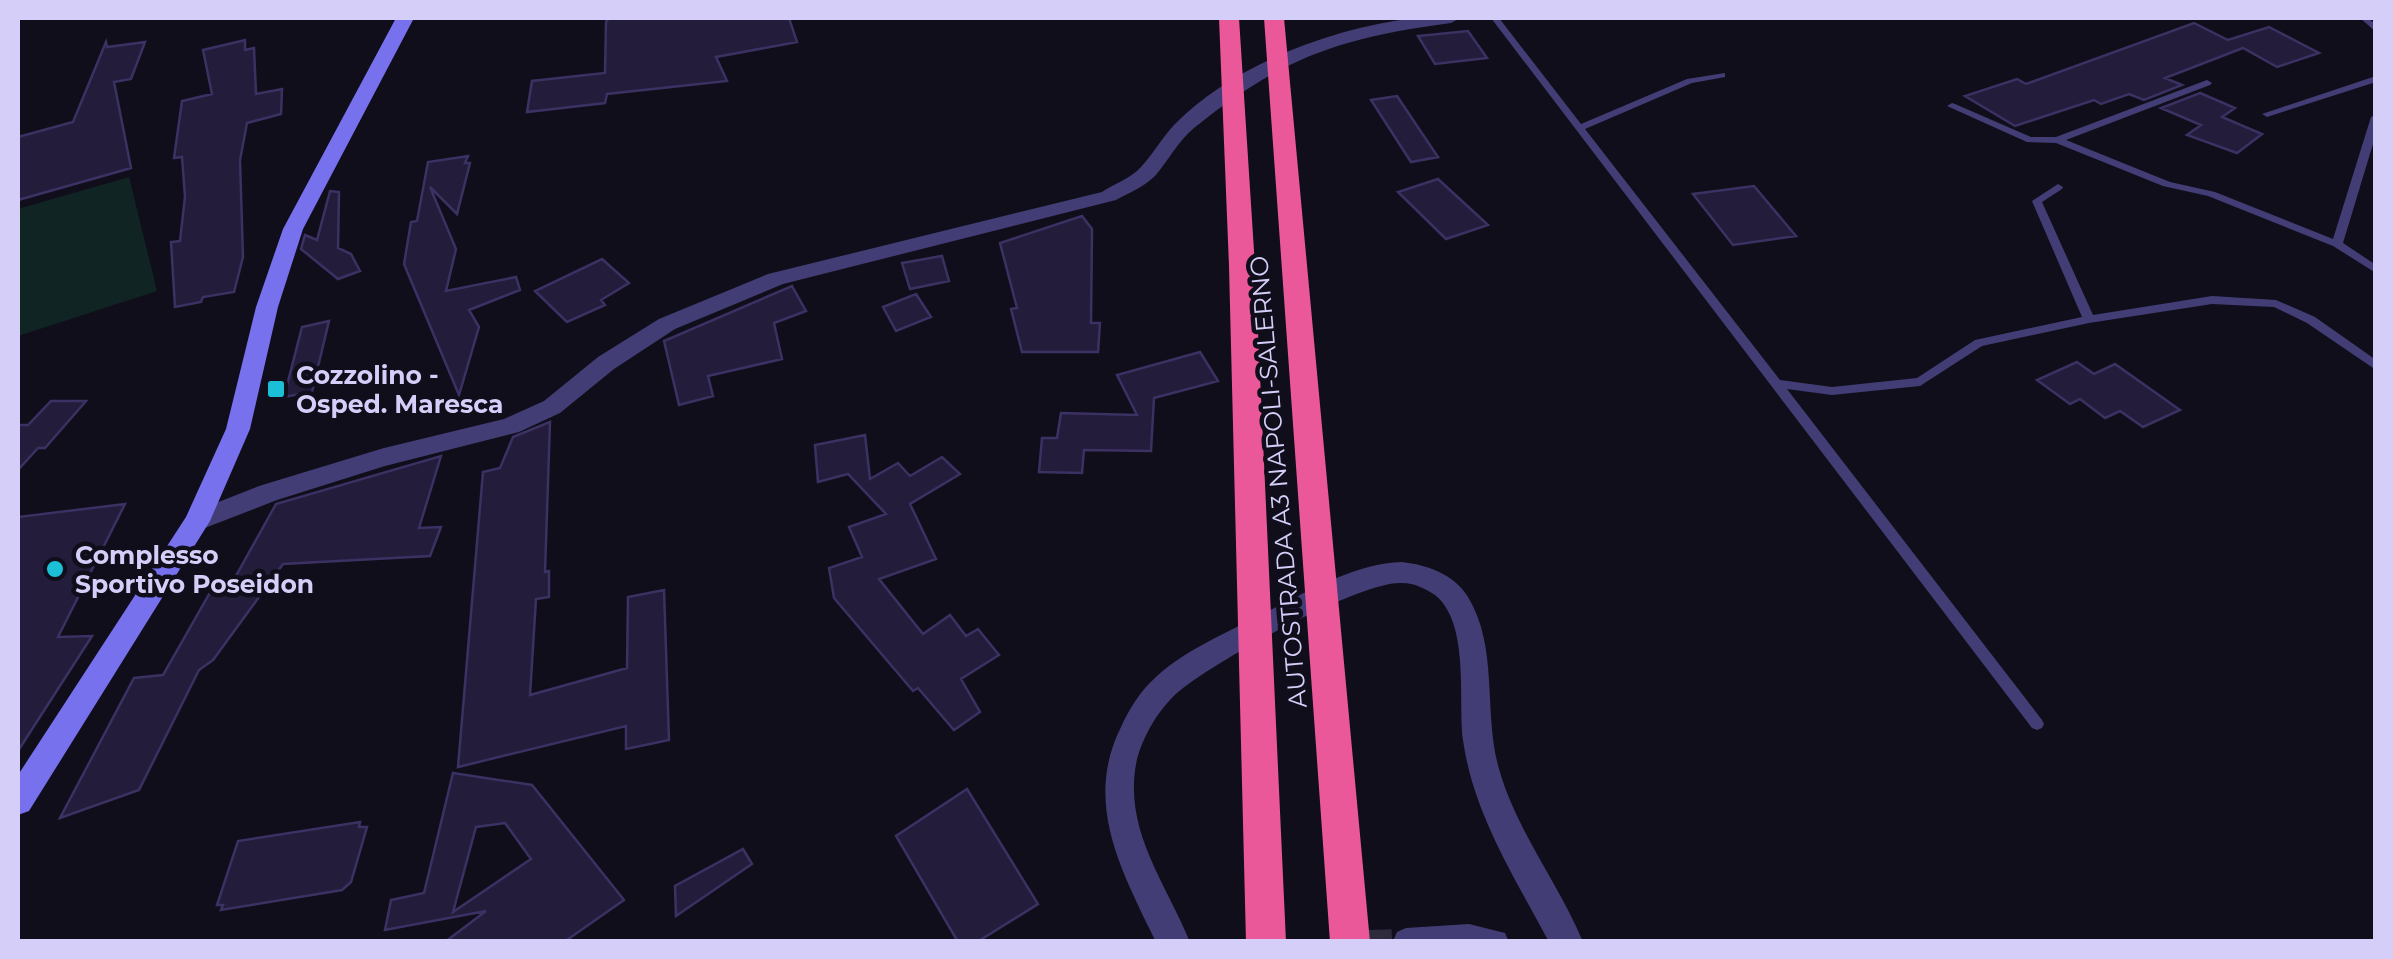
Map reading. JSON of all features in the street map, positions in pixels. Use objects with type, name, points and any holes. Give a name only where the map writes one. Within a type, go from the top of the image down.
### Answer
[{"type":"highway","name":"AUTOSTRADA A3 NAPOLI-SALERNO","points":[[1274,18],[1350,942]]},
{"type":"highway","name":"AUTOSTRADA A3 NAPOLI-SALERNO","points":[[1229,28],[1266,942]]},
{"type":"main road","points":[[18,800],[196,521],[238,429],[267,307],[293,229],[405,18]]},
{"type":"street","points":[[196,521],[268,493],[384,457],[510,426],[552,406],[606,363],[667,324],[776,279],[1108,196],[1145,175],[1182,128],[1256,72],[1316,46],[1374,28],[1451,18]]},
{"type":"street","points":[[1174,942],[1134,864],[1119,810],[1122,760],[1146,712],[1163,688],[1207,657],[1367,578],[1400,572],[1416,574],[1447,590],[1465,617],[1483,766],[1498,812],[1567,942]]},
{"type":"street","points":[[1406,941],[1469,937],[1496,942]]},
{"type":"lane","points":[[1495,18],[2037,724]]},
{"type":"lane","points":[[2364,18],[2376,30]]},
{"type":"lane","points":[[1580,128],[1690,81],[1722,75]]},
{"type":"lane","points":[[2267,114],[2376,79]]},
{"type":"lane","points":[[1952,106],[2030,140],[2057,140],[2207,83]]},
{"type":"lane","points":[[2337,244],[2376,117]]},
{"type":"lane","points":[[2057,140],[2337,244],[2376,270]]},
{"type":"lane","points":[[2058,187],[2037,201],[2089,319]]},
{"type":"lane","points":[[1778,384],[1832,391],[1920,382],[1979,344],[2089,319],[2212,300],[2276,304],[2311,320],[2376,366]]},
{"type":"green space","points":[[129,177],[157,291],[18,336],[18,209]]},
{"type":"building","points":[[609,18],[789,18],[797,42],[716,57],[727,81],[607,94],[605,103],[527,112],[532,81],[605,73]]},
{"type":"building","points":[[2194,23],[2228,40],[2269,27],[2319,53],[2277,67],[2243,48],[2165,78],[2182,85],[2144,100],[2129,94],[2101,104],[2094,100],[2015,126],[1965,96],[2017,79],[2026,84]]},
{"type":"building","points":[[1468,31],[1487,58],[1435,64],[1418,36]]},
{"type":"building","points":[[245,40],[245,50],[254,48],[256,94],[282,89],[281,114],[247,123],[240,160],[243,257],[234,292],[175,307],[171,242],[180,241],[185,197],[182,157],[174,158],[182,101],[212,94],[203,50]]},
{"type":"building","points":[[106,42],[107,47],[145,42],[131,79],[114,82],[131,168],[18,200],[18,137],[73,122]]},
{"type":"building","points":[[2200,93],[2235,108],[2222,117],[2262,134],[2237,153],[2187,135],[2201,125],[2161,108]]},
{"type":"building","points":[[1397,96],[1438,157],[1411,162],[1371,100]]},
{"type":"building","points":[[468,156],[465,163],[470,163],[457,214],[430,187],[456,249],[446,291],[516,277],[520,290],[469,310],[479,327],[459,395],[404,264],[428,162]]},
{"type":"building","points":[[1438,179],[1488,225],[1446,239],[1398,192]]},
{"type":"building","points":[[1754,186],[1796,236],[1733,245],[1693,194]]},
{"type":"building","points":[[330,191],[339,192],[338,248],[351,254],[360,271],[338,279],[301,249],[305,235],[317,240]]},
{"type":"building","points":[[1082,216],[1092,229],[1091,323],[1100,323],[1098,352],[1022,352],[1011,309],[1017,308],[1000,243]]},
{"type":"building","points":[[942,256],[949,281],[910,289],[902,263]]},
{"type":"building","points":[[602,259],[629,283],[601,300],[605,305],[567,322],[535,291]]},
{"type":"building","points":[[792,286],[806,311],[774,323],[782,359],[708,376],[713,396],[679,405],[664,341]]},
{"type":"building","points":[[916,294],[931,317],[896,331],[883,307]]},
{"type":"building","points":[[329,321],[312,392],[284,397],[302,327]]},
{"type":"building","points":[[1200,352],[1218,381],[1154,398],[1151,451],[1084,450],[1082,473],[1039,472],[1042,438],[1057,438],[1061,413],[1137,415],[1117,375]]},
{"type":"building","points":[[2077,362],[2094,374],[2115,364],[2180,410],[2143,427],[2120,411],[2105,418],[2080,399],[2070,404],[2037,380]]},
{"type":"building","points":[[51,401],[86,401],[45,448],[38,448],[18,470],[18,425],[28,425]]},
{"type":"building","points":[[550,422],[545,572],[549,571],[549,597],[536,599],[530,695],[627,668],[628,597],[664,590],[669,740],[626,749],[626,726],[458,767],[483,472],[500,468],[513,437]]},
{"type":"building","points":[[865,435],[870,479],[898,463],[910,476],[942,457],[960,474],[910,504],[936,559],[879,579],[923,634],[950,615],[966,636],[978,629],[999,655],[961,679],[980,712],[954,730],[918,688],[913,691],[834,598],[829,568],[862,557],[849,527],[886,514],[848,474],[818,482],[815,445]]},
{"type":"building","points":[[441,456],[419,528],[441,527],[430,556],[283,564],[213,660],[199,670],[139,790],[60,818],[134,678],[163,675],[216,582],[232,583],[276,504]]},
{"type":"building","name":"Complesso Sportivo Poseidon","points":[[125,504],[58,637],[92,636],[18,751],[18,517]]},
{"type":"building","points":[[453,773],[532,785],[624,900],[564,942],[445,942],[486,911],[385,930],[391,900],[424,893]],"holes":[[[505,823],[531,859],[453,912],[476,827]]]},
{"type":"building","points":[[967,789],[1038,904],[977,942],[958,942],[896,836]]},
{"type":"building","points":[[360,822],[359,827],[367,827],[351,882],[342,890],[221,910],[223,905],[217,905],[238,841]]},
{"type":"building","points":[[743,849],[752,864],[676,916],[675,886]]},
{"type":"tunnel","points":[[1368,942],[1406,941]]},
{"type":"place","name":"Cozzolino - Osped. Maresca","points":[[276,389]]},
{"type":"place","name":"Complesso Sportivo Poseidon","points":[[55,569]]}]
